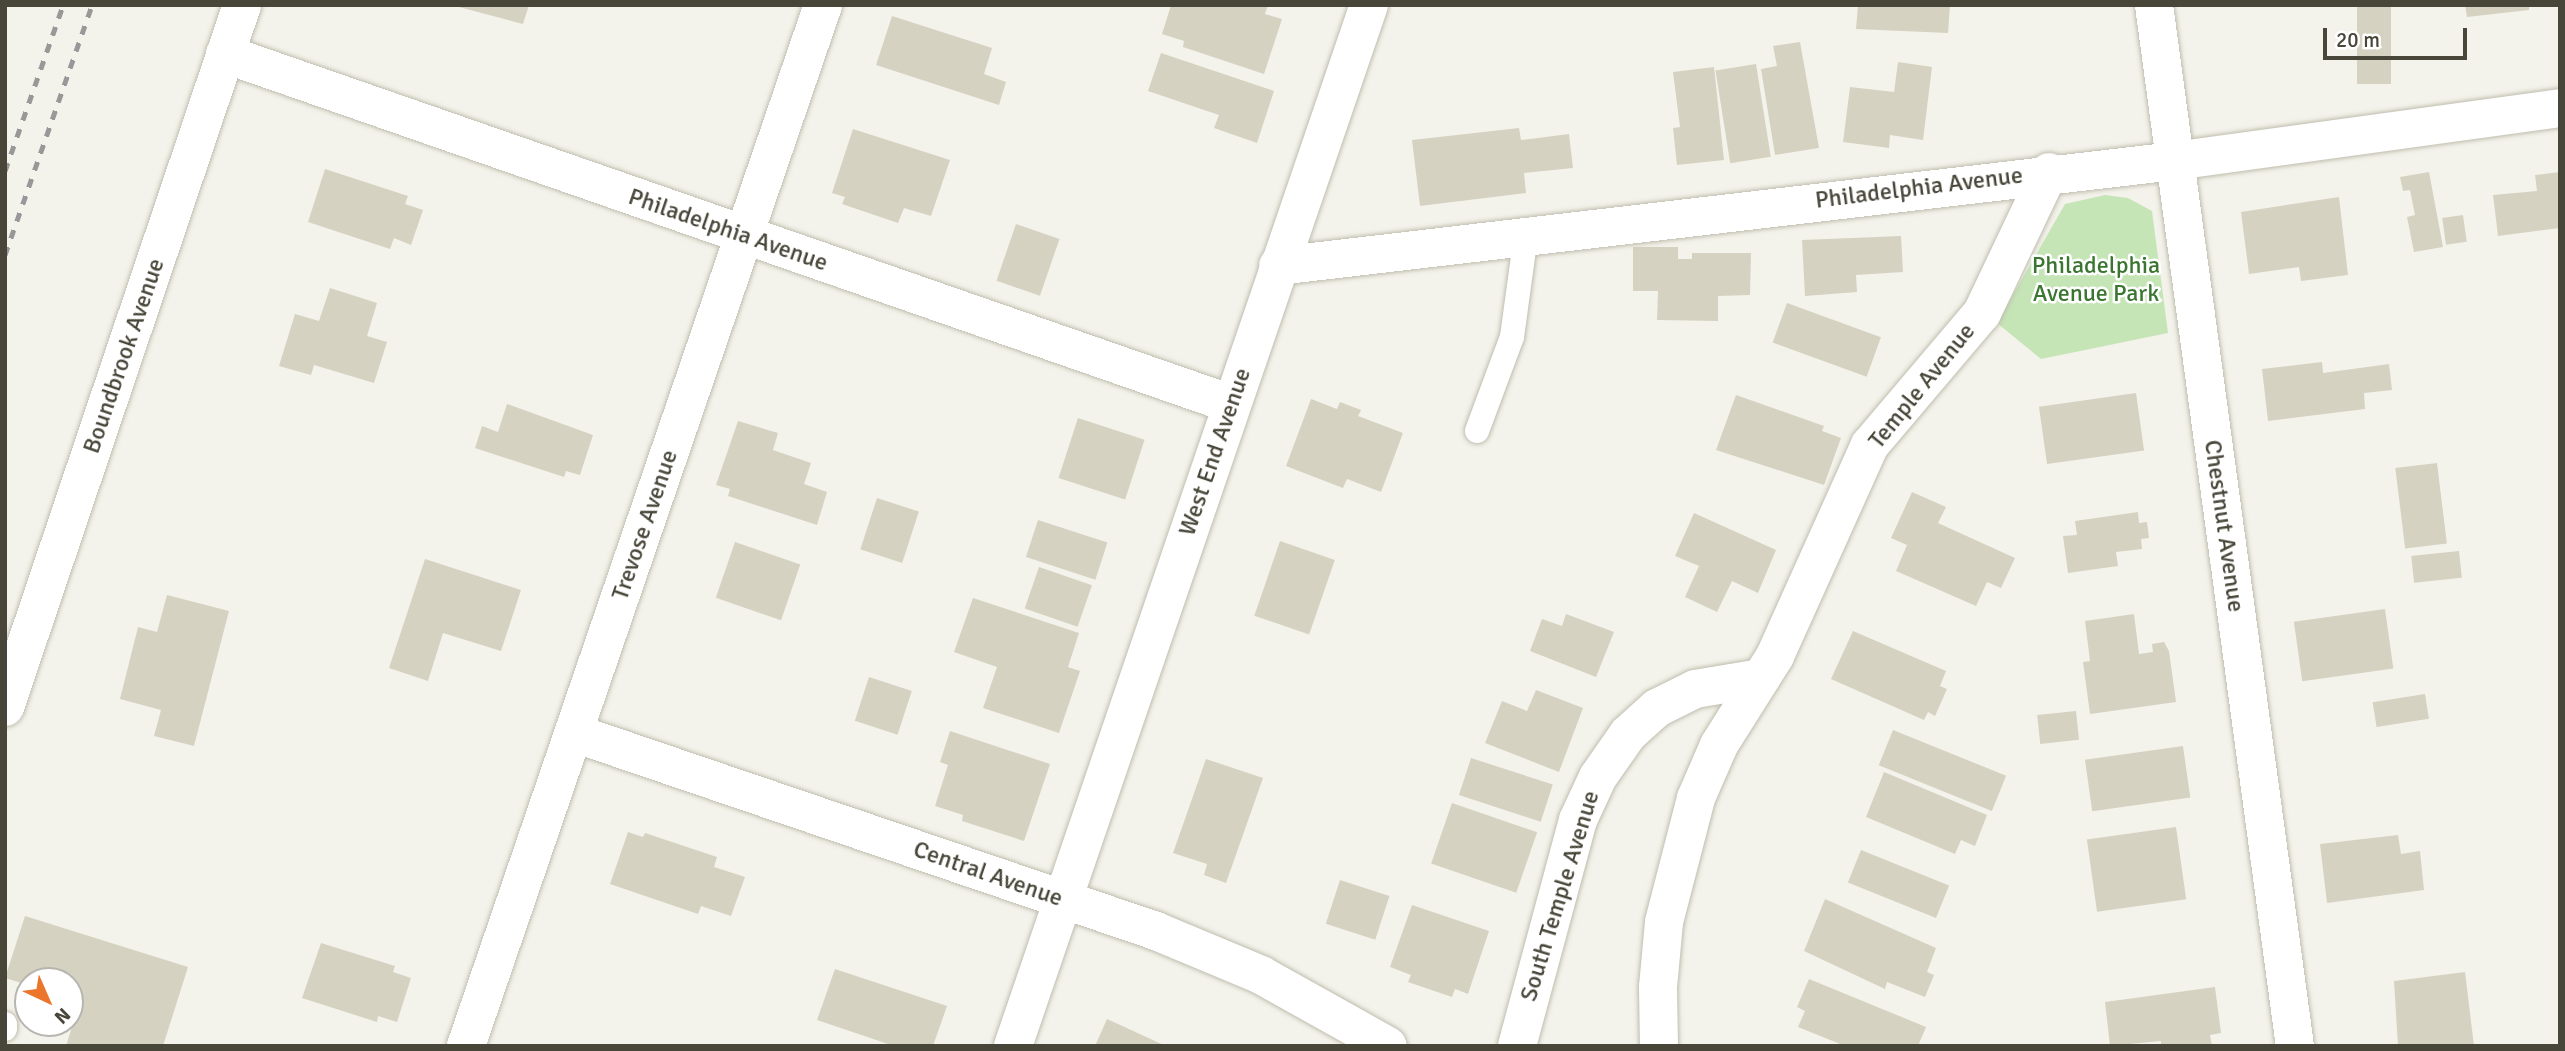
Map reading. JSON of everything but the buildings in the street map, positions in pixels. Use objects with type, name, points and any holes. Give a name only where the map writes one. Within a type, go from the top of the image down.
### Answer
[{"type":"street","name":"Boundbrook Avenue","points":[[5,707],[242,5]]},
{"type":"street","name":"Trevose Avenue","points":[[467,1046],[823,5]]},
{"type":"street","name":"West End Avenue","points":[[1013,1046],[1230,404],[1369,5]]},
{"type":"street","name":"Chestnut Avenue","points":[[2154,5],[2295,1046]]},
{"type":"street","name":"Philadelphia Avenue","points":[[225,54],[1230,404]]},
{"type":"street","name":"Philadelphia Avenue","points":[[1279,266],[2049,172],[2174,160],[2560,108]]},
{"type":"street","name":"Temple Avenue","points":[[1659,1046],[1658,987],[1664,922],[1676,860],[1696,798],[1720,745],[1775,656],[1870,445],[1982,313],[2049,172]]},
{"type":"street","name":"South Temple Avenue","points":[[1517,1046],[1578,820],[1598,777],[1628,734],[1657,708],[1695,689],[1761,678]]},
{"type":"street","name":"Central Avenue","points":[[574,733],[1063,899],[1261,975],[1388,1046]]},
{"type":"lane","points":[[1477,431],[1512,337],[1526,235]]},
{"type":"lane","points":[[5,1024],[5,1029]]},
{"type":"green space","name":"Philadelphia Avenue Park","points":[[2105,195],[2128,198],[2152,211],[2168,333],[2041,359],[1997,323],[2065,204]]},
{"type":"railway","points":[[5,171],[63,5]]},
{"type":"railway","points":[[5,255],[92,5]]}]
